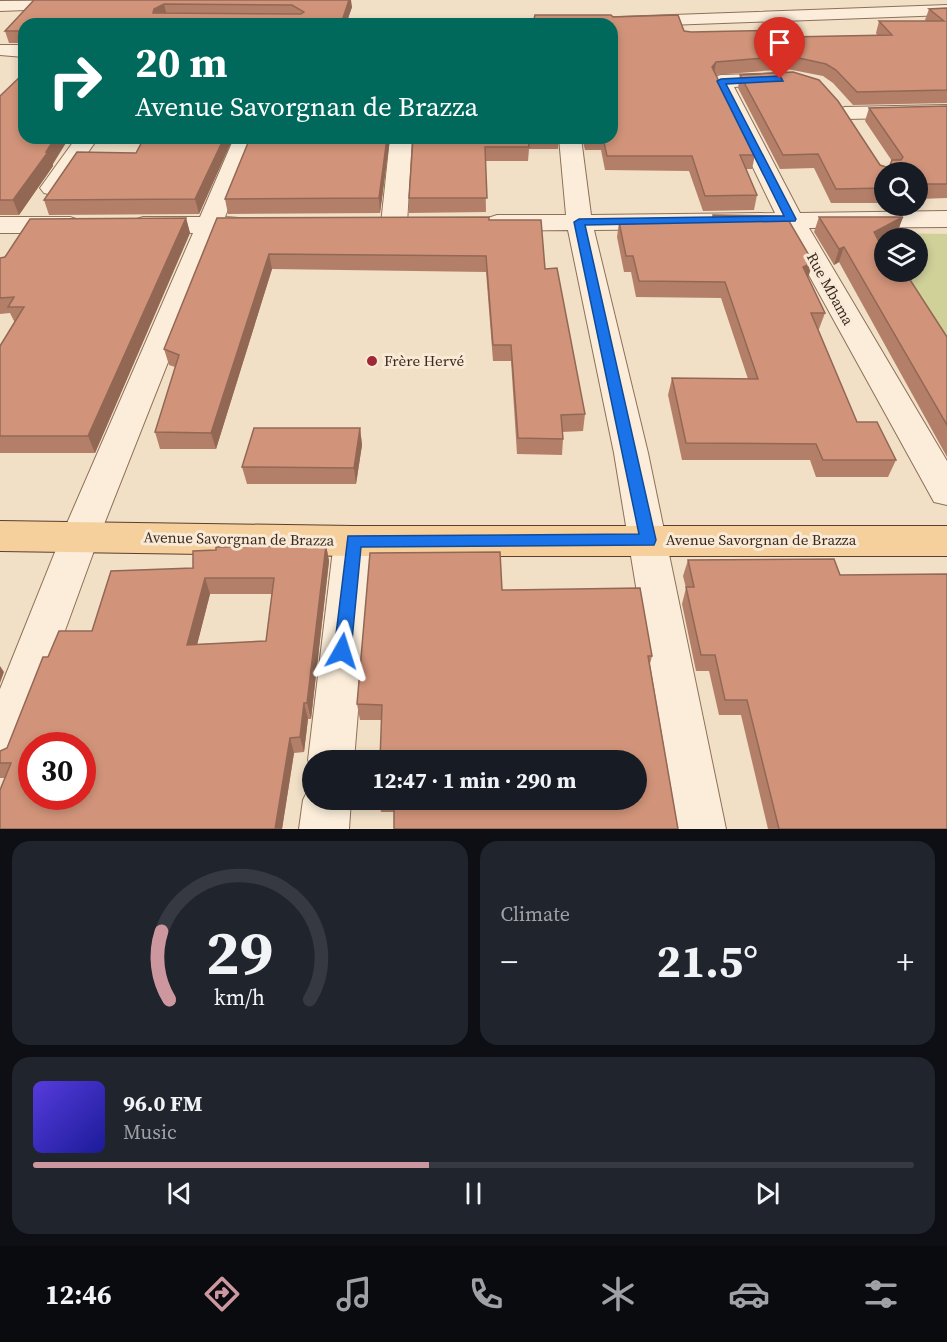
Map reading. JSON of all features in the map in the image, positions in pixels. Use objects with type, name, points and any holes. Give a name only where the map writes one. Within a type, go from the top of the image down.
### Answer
[{"type":"main road","name":"Avenue Savorgnan de Brazza","points":[[0,536],[353,541],[947,540]]},
{"type":"street","points":[[0,6],[156,0]]},
{"type":"street","points":[[618,22],[947,10]]},
{"type":"street","points":[[2,50],[18,51]]},
{"type":"street","name":"Rue Mbama","points":[[809,80],[721,81],[791,219],[947,492]]},
{"type":"street","points":[[845,114],[947,111]]},
{"type":"street","points":[[5,242],[27,225],[83,144]]},
{"type":"street","points":[[0,746],[80,537],[242,144]]},
{"type":"street","points":[[394,224],[401,144]]},
{"type":"street","points":[[571,144],[579,222],[648,540],[701,829]]},
{"type":"street","points":[[475,223],[791,219],[874,214]]},
{"type":"street","points":[[928,215],[947,219]]},
{"type":"street","points":[[0,225],[277,225]]},
{"type":"street","points":[[332,750],[353,541]]},
{"type":"street","points":[[324,829],[326,810]]},
{"type":"green space","points":[[928,234],[947,234],[947,340],[911,282],[928,282]]},
{"type":"building","points":[[34,0],[349,0],[343,18],[18,18],[18,31],[5,31]],"holes":[[[164,4],[292,5],[304,12],[301,14],[153,13],[154,9]]]},
{"type":"building","points":[[947,8],[947,90],[857,92],[836,70],[826,64],[790,56],[716,62],[712,67],[755,155],[740,155],[757,195],[705,196],[692,156],[607,156],[604,144],[618,144],[618,18],[534,18],[535,15],[611,15],[613,17],[678,15],[684,31],[691,32],[782,30],[787,37],[892,35],[879,21],[944,21],[929,9]]},
{"type":"building","points":[[793,72],[819,80],[838,101],[878,162],[874,162],[874,188],[836,189],[818,154],[783,155],[740,75]]},
{"type":"building","points":[[18,79],[18,144],[51,144],[46,152],[48,152],[13,200],[0,200],[0,96]]},
{"type":"building","points":[[947,106],[947,184],[928,184],[928,162],[891,162],[892,160],[901,160],[903,157],[869,108]]},
{"type":"building","points":[[141,144],[221,144],[195,199],[44,200],[77,152],[136,153]]},
{"type":"building","points":[[248,144],[386,144],[379,198],[225,199]]},
{"type":"building","points":[[413,144],[529,144],[529,147],[485,147],[487,198],[409,198]]},
{"type":"building","points":[[713,215],[786,216],[813,262],[803,267],[825,313],[811,313],[857,422],[877,422],[896,460],[823,460],[816,444],[686,443],[672,378],[758,379],[725,282],[639,281],[633,256],[626,256],[619,222],[715,222]]},
{"type":"building","points":[[489,217],[489,220],[541,220],[545,269],[557,268],[585,414],[561,415],[563,439],[518,438],[511,345],[493,345],[486,256],[269,254],[211,433],[155,432],[179,355],[164,349],[217,218]]},
{"type":"building","points":[[819,217],[903,217],[882,228],[874,228],[874,282],[911,282],[947,337],[947,425],[844,247],[839,249]]},
{"type":"building","points":[[186,218],[88,436],[0,436],[0,346],[24,307],[8,307],[14,297],[0,298],[0,258],[5,257],[30,219]]},
{"type":"building","points":[[254,428],[360,428],[354,468],[242,467]]},
{"type":"building","points":[[326,545],[307,703],[304,703],[300,737],[290,738],[275,829],[0,829],[0,790],[11,763],[0,763],[0,751],[7,748],[43,657],[48,657],[59,631],[92,631],[111,571],[193,568],[193,551],[216,550],[216,547]],"holes":[[[205,578],[274,578],[266,641],[187,645]]]},
{"type":"building","points":[[500,552],[502,590],[640,588],[652,656],[648,656],[678,829],[394,829],[394,810],[647,810],[647,750],[380,750],[382,705],[357,704],[370,553]]},
{"type":"building","points":[[834,559],[840,575],[947,574],[947,829],[779,829],[747,700],[725,700],[715,655],[701,655],[686,587],[694,587],[688,560]]},
{"type":"place","name":"Frère Hervé","points":[[372,361]]},
{"type":"route","points":[[342,651],[353,541],[648,540],[631,453],[579,222],[791,219],[721,81],[780,79]]}]
